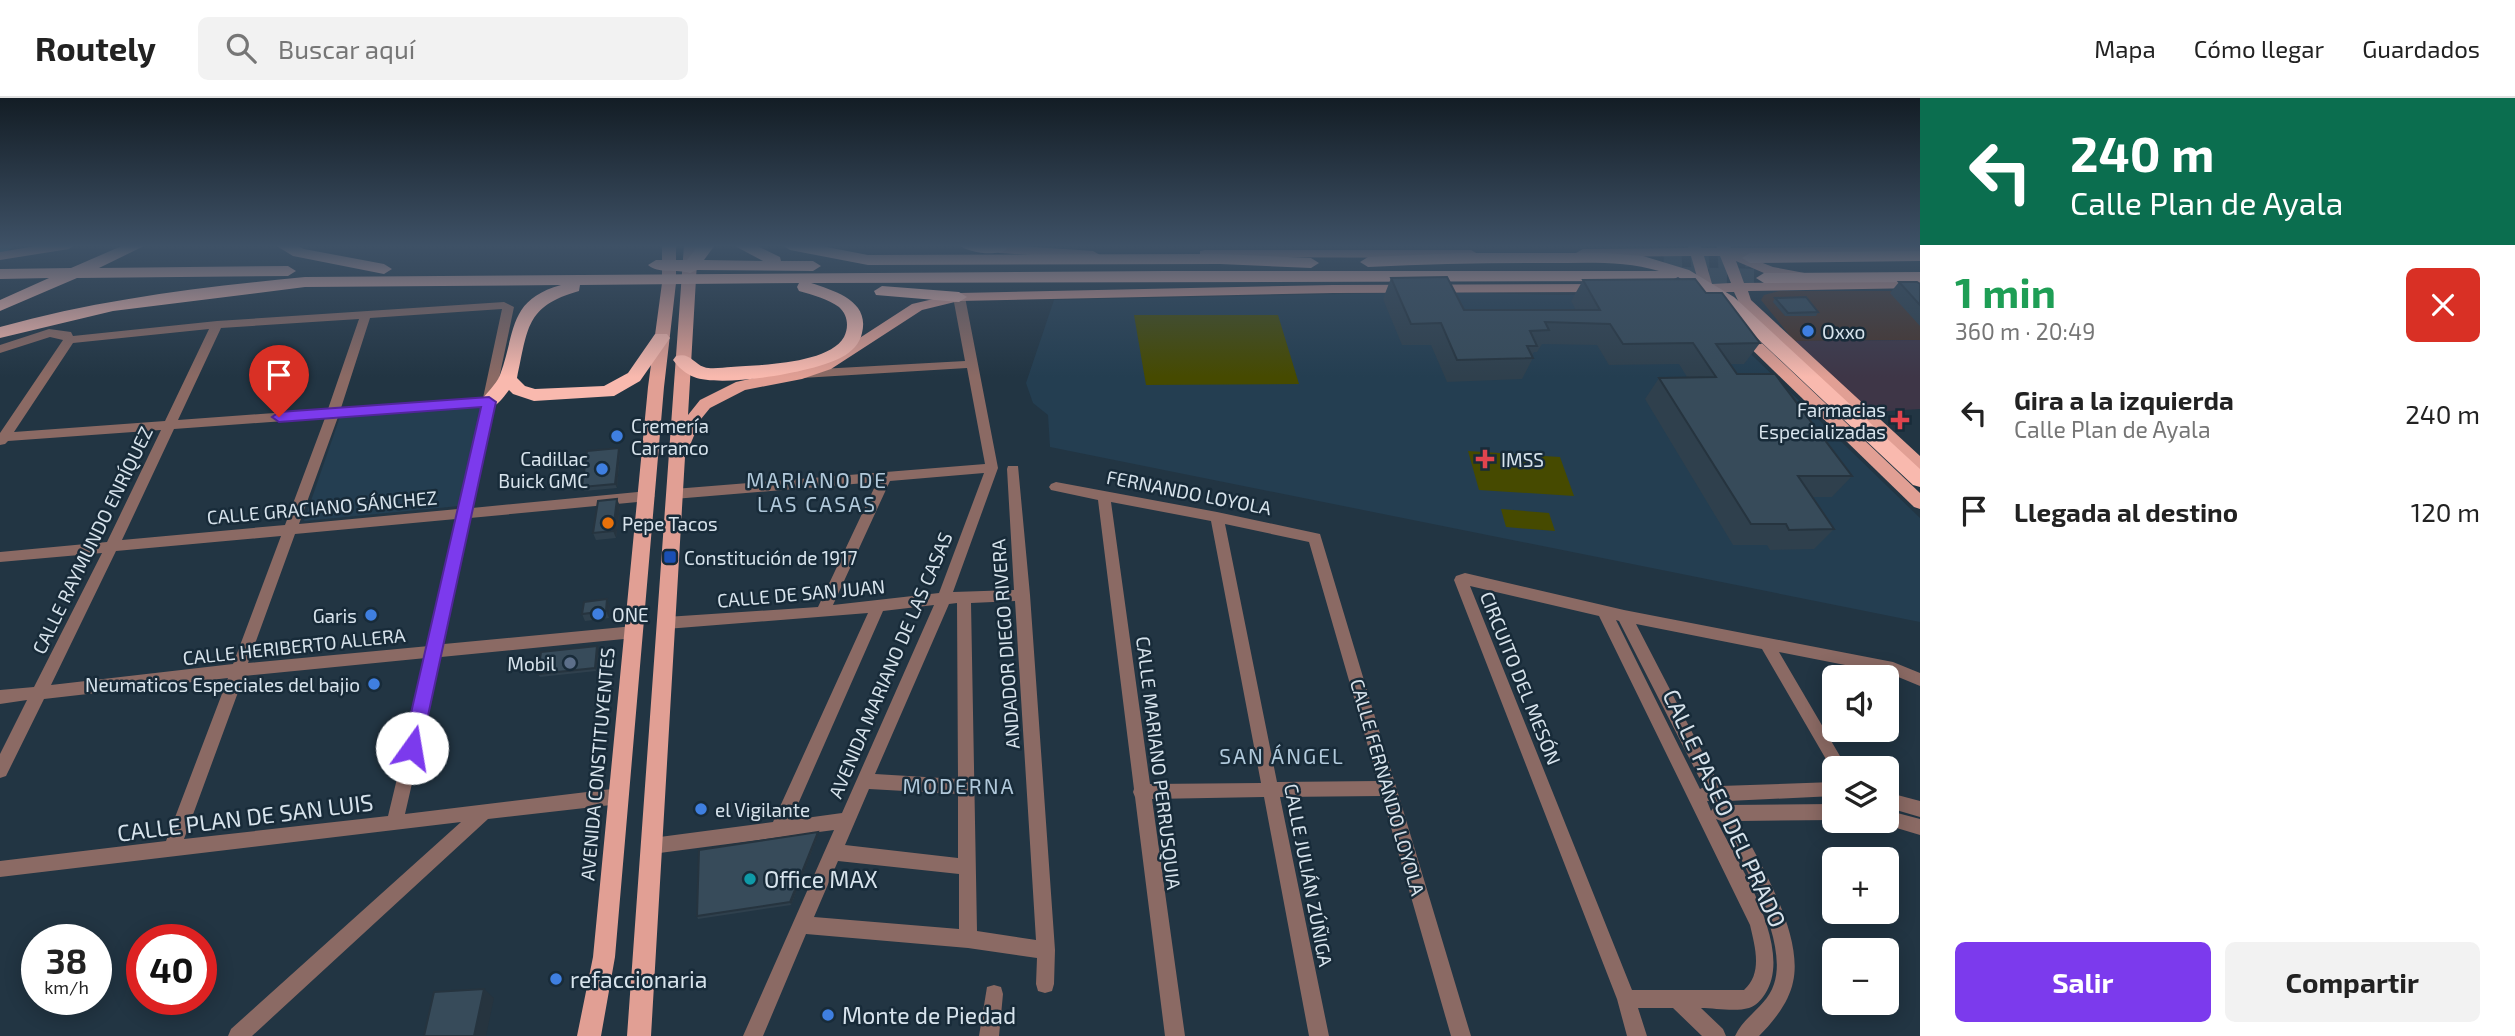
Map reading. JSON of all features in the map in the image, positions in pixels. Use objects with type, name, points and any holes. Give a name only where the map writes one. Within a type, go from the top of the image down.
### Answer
[{"type":"highway","points":[[0,306],[39,289]]},
{"type":"highway","points":[[0,333],[95,308],[233,289]]},
{"type":"highway","points":[[489,402],[508,379],[523,315],[533,303],[547,294],[565,289]]},
{"type":"highway","points":[[682,360],[698,372],[707,374],[804,366],[829,357],[847,343],[854,332],[854,315],[840,301],[807,289]]},
{"type":"highway","points":[[818,289],[959,297]]},
{"type":"highway","points":[[937,289],[991,289]]},
{"type":"highway","points":[[1709,289],[1728,300],[1918,474]]},
{"type":"highway","points":[[0,343],[95,308]]},
{"type":"highway","points":[[508,379],[519,390],[534,395],[608,392],[634,377],[661,338]]},
{"type":"main road","name":"AVENIDA CONSTITUYENTES","points":[[589,1036],[604,957],[661,338],[668,289]]},
{"type":"main road","points":[[639,1036],[688,289]]},
{"type":"main road","points":[[677,457],[694,417],[705,404],[741,386],[802,374],[843,357],[917,307],[959,297],[1341,289]]},
{"type":"main road","points":[[1706,289],[1711,301],[1920,503]]},
{"type":"main road","points":[[1738,289],[1745,302],[1878,427],[1918,474]]},
{"type":"main road","points":[[1854,439],[1840,421],[1844,416],[1856,415],[1878,427]]},
{"type":"street","points":[[674,495],[992,468],[959,297]]},
{"type":"street","points":[[1,439],[69,341],[217,325],[504,305],[508,307],[435,651],[395,821]]},
{"type":"street","points":[[172,849],[333,414],[366,314]]},
{"type":"street","name":"CALLE RAYMUNDO ENRÍQUEZ","points":[[0,771],[112,546],[217,325]]},
{"type":"street","points":[[0,349],[55,332],[67,335],[69,341]]},
{"type":"street","points":[[802,374],[972,364]]},
{"type":"street","points":[[1,439],[170,424],[489,402]]},
{"type":"street","name":"AVENIDA MARIANO DE LAS CASAS","points":[[753,1036],[944,598],[992,468]]},
{"type":"street","name":"ANDADOR DIEGO RIVERA","points":[[1013,469],[1046,950],[1045,984]]},
{"type":"street","points":[[823,612],[885,478]]},
{"type":"street","name":"FERNANDO LOYOLA","points":[[1056,486],[1217,516],[1315,538]]},
{"type":"street","name":"CALLE GRACIANO SÁNCHEZ","points":[[0,556],[648,496]]},
{"type":"street","name":"CALLE MARIANO PERRUSQUIA","points":[[1104,496],[1175,1036]]},
{"type":"street","name":"CALLE JULIÁN ZÚÑIGA","points":[[1217,516],[1319,1036]]},
{"type":"street","name":"CALLE FERNANDO LOYOLA","points":[[1315,538],[1461,1036]]},
{"type":"street","name":"CIRCUITO DEL MESÓN","points":[[1637,1036],[1626,999],[1460,583],[1465,579],[1624,616],[1894,668],[1920,680]]},
{"type":"street","name":"CALLE DE SAN JUAN","points":[[666,624],[823,612],[944,598],[1023,595]]},
{"type":"street","points":[[964,597],[968,939]]},
{"type":"street","points":[[778,830],[878,606]]},
{"type":"street","name":"CALLE PASEO DEL PRADO","points":[[1604,611],[1758,923],[1765,962],[1764,982],[1757,992],[1747,999],[1626,999]]},
{"type":"street","name":"CALLE PASEO DEL PRADO","points":[[1624,616],[1772,905],[1782,945],[1785,981],[1775,1002],[1745,1036]]},
{"type":"street","name":"CALLE HERIBERTO ALLERA","points":[[0,697],[240,670],[634,632]]},
{"type":"street","points":[[1766,643],[1832,756]]},
{"type":"street","points":[[864,780],[966,787]]},
{"type":"street","points":[[1141,792],[1387,788]]},
{"type":"street","points":[[1694,795],[1822,789]]},
{"type":"street","name":"CALLE PLAN DE SAN LUIS","points":[[0,869],[620,796]]},
{"type":"street","points":[[1899,803],[1920,809]]},
{"type":"street","points":[[1703,813],[1822,812]]},
{"type":"street","points":[[238,1036],[482,814]]},
{"type":"street","points":[[652,846],[848,820]]},
{"type":"street","points":[[1899,821],[1920,827]]},
{"type":"street","points":[[834,852],[966,867]]},
{"type":"street","points":[[800,925],[968,939],[1046,950]]},
{"type":"street","points":[[989,1036],[994,994]]},
{"type":"street","points":[[1677,999],[1716,1036]]},
{"type":"shaded area","points":[[1779,291],[1920,291],[1920,340],[1794,341],[1761,300],[1764,295]]},
{"type":"shaded area","name":"IMSS","points":[[1447,292],[1558,295],[1680,293],[1692,297],[1920,518],[1920,622],[1050,447],[1048,415],[1033,403],[1026,383],[1054,300]]},
{"type":"shaded area","points":[[1134,315],[1278,315],[1299,384],[1146,385]]},
{"type":"shaded area","points":[[1920,340],[1920,409],[1871,412],[1794,341]]},
{"type":"shaded area","points":[[482,404],[459,506],[304,521],[340,417]]},
{"type":"shaded area","points":[[1468,451],[1560,457],[1574,496],[1479,490]]},
{"type":"shaded area","points":[[1501,509],[1549,513],[1555,531],[1506,527]]},
{"type":"building","points":[[1396,289],[1453,289],[1464,310],[1600,310],[1588,289],[1703,289],[1706,293],[1722,293],[1760,343],[1716,344],[1737,374],[1775,374],[1852,476],[1798,476],[1834,529],[1789,530],[1786,524],[1751,524],[1659,378],[1716,377],[1693,343],[1623,344],[1610,324],[1545,322],[1549,330],[1530,331],[1537,346],[1527,346],[1533,358],[1457,360],[1441,323],[1411,324]]},
{"type":"building","points":[[1905,289],[1920,289],[1920,305]]},
{"type":"building","points":[[1806,297],[1818,312],[1788,313],[1775,298]]},
{"type":"building","name":"Cadillac Buick GMC","points":[[619,448],[615,484],[582,487],[587,451]]},
{"type":"building","name":"Pepe Tacos","points":[[617,499],[613,531],[593,533],[598,501]]},
{"type":"building","points":[[607,599],[606,611],[582,614],[584,602]]},
{"type":"building","name":"Mobil","points":[[597,646],[595,668],[538,674],[541,652]]},
{"type":"building","name":"Office MAX","points":[[818,832],[790,902],[697,916],[699,850]]},
{"type":"building","points":[[484,989],[474,1036],[424,1036],[434,992]]},
{"type":"place","name":"Oxxo","points":[[1808,331]]},
{"type":"place","name":"Farmacias Especializadas","points":[[1900,420]]},
{"type":"place","name":"Cremería Carranco","points":[[617,436]]},
{"type":"place","name":"IMSS","points":[[1485,459]]},
{"type":"place","name":"Cadillac Buick GMC","points":[[602,469]]},
{"type":"place","name":"Pepe Tacos","points":[[608,523]]},
{"type":"place","name":"Constitución de 1917","points":[[670,557]]},
{"type":"place","name":"ONE","points":[[598,614]]},
{"type":"place","name":"Garis","points":[[371,615]]},
{"type":"place","name":"Mobil","points":[[570,663]]},
{"type":"place","name":"Neumaticos Especiales del bajio","points":[[374,684]]},
{"type":"place","name":"el Vigilante","points":[[701,809]]},
{"type":"place","name":"Office MAX","points":[[750,879]]},
{"type":"place","name":"refaccionaria","points":[[556,979]]},
{"type":"place","name":"Monte de Piedad","points":[[828,1015]]},
{"type":"district","name":"MARIANO DE LAS CASAS","points":[[817,491]]},
{"type":"district","name":"SAN ÁNGEL","points":[[1282,755]]},
{"type":"district","name":"MODERNA","points":[[959,785]]},
{"type":"route","points":[[279,417],[489,402],[412,748]]}]
